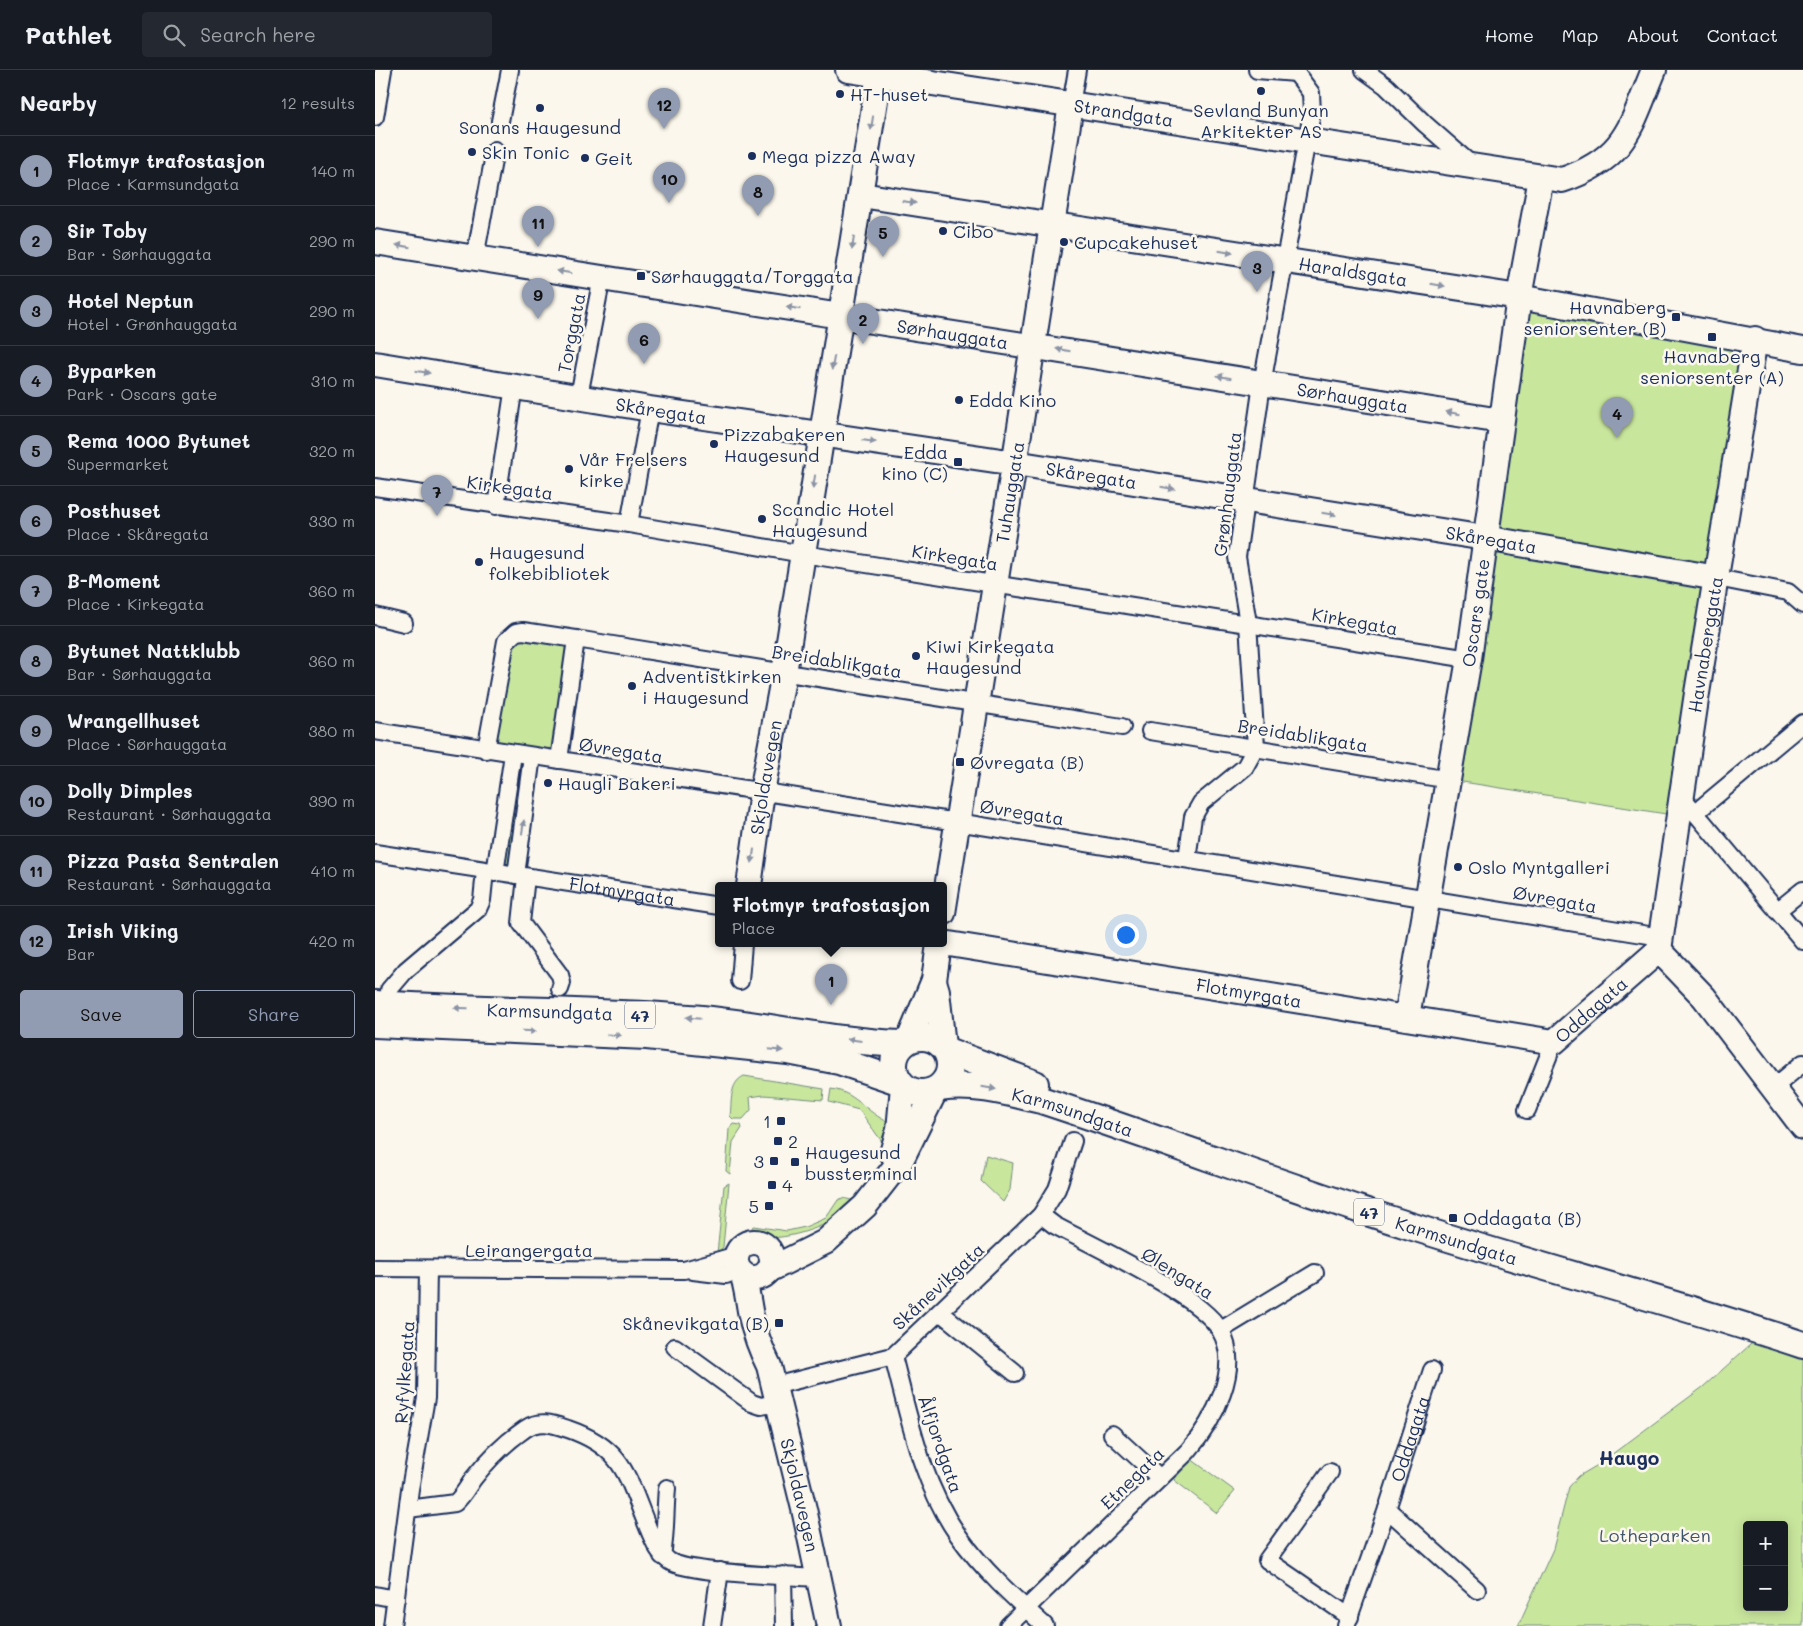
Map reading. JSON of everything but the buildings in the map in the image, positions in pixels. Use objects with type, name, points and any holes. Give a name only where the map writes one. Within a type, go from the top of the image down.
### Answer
[{"type":"main road","name":"Karmsundgata","points":[[382,997],[691,1018],[761,1025],[880,1043],[906,1042]]},
{"type":"main road","name":"Karmsundgata","points":[[375,1024],[647,1036],[788,1051],[839,1061],[901,1083]]},
{"type":"main road","name":"47","points":[[906,1042],[923,1037],[937,1041],[945,1048]]},
{"type":"main road","points":[[901,1083],[894,1062],[906,1042]]},
{"type":"main road","name":"Karmsundgata","points":[[945,1048],[961,1058],[1373,1202],[1543,1256],[1748,1312],[1803,1331]]},
{"type":"main road","points":[[937,1089],[946,1082],[951,1066],[945,1048]]},
{"type":"main road","name":"47","points":[[901,1083],[922,1094],[937,1089]]},
{"type":"main road","name":"Karmsundgata","points":[[937,1089],[958,1085],[985,1087],[1041,1100],[1405,1224],[1542,1267],[1737,1323],[1803,1345]]},
{"type":"street","points":[[375,116],[383,70]]},
{"type":"street","points":[[500,121],[510,70]]},
{"type":"street","name":"Strandgata","points":[[848,70],[880,73],[1475,168],[1562,180],[1579,174],[1612,154],[1624,139],[1654,70]]},
{"type":"street","name":"Tuhauggata","points":[[947,887],[978,704],[995,584],[1077,70]]},
{"type":"street","points":[[1257,70],[1297,72]]},
{"type":"street","points":[[1364,70],[1386,86],[1425,124],[1475,168]]},
{"type":"street","name":"Grønhauggata","points":[[1256,747],[1248,622],[1237,557],[1262,384],[1312,113],[1311,93],[1297,72]]},
{"type":"street","name":"Skjoldavegen","points":[[750,882],[762,792],[803,554],[880,73]]},
{"type":"street","points":[[475,258],[495,150]]},
{"type":"street","name":"Oscars gate","points":[[1407,1018],[1469,659],[1519,298],[1541,178]]},
{"type":"street","name":"Haraldsgata","points":[[861,195],[1519,298],[1803,350]]},
{"type":"street","name":"Sørhauggata","points":[[375,242],[1033,345],[1262,384],[1501,421]]},
{"type":"street","name":"Torggata","points":[[579,396],[602,277]]},
{"type":"street","name":"Havnaberggata","points":[[1660,944],[1689,805],[1717,578],[1755,340]]},
{"type":"street","name":"Skåregata","points":[[375,364],[650,409],[1015,463],[1485,538],[1717,578]]},
{"type":"street","points":[[496,506],[514,386]]},
{"type":"street","points":[[629,524],[650,409]]},
{"type":"street","name":"Kirkegata","points":[[375,487],[629,524],[803,554],[1248,622],[1469,659]]},
{"type":"street","points":[[1717,578],[1788,592],[1803,605]]},
{"type":"street","points":[[375,616],[404,623]]},
{"type":"street","name":"Breidablikgata","points":[[486,750],[506,641],[516,632],[523,631],[1122,727]]},
{"type":"street","points":[[559,760],[576,639]]},
{"type":"street","points":[[1803,723],[1689,805],[1803,941]]},
{"type":"street","name":"Øvregata","points":[[375,731],[1428,898],[1660,944]]},
{"type":"street","name":"Breidablikgata","points":[[1150,731],[1449,780]]},
{"type":"street","points":[[1187,859],[1193,817],[1201,803],[1245,766],[1256,747]]},
{"type":"street","points":[[382,997],[400,976],[478,909],[490,872],[513,754]]},
{"type":"street","points":[[532,756],[521,876],[521,923],[560,975],[562,983],[560,989]]},
{"type":"street","name":"Flotmyrgata","points":[[375,853],[715,905]]},
{"type":"street","points":[[1777,911],[1803,890]]},
{"type":"street","name":"Flotmyrgata","points":[[947,944],[1554,1042]]},
{"type":"street","points":[[1660,944],[1704,997],[1803,1127]]},
{"type":"street","name":"Oddagata","points":[[1527,1110],[1554,1042],[1660,944]]},
{"type":"street","points":[[740,981],[743,947]]},
{"type":"street","points":[[906,1042],[934,980],[939,947]]},
{"type":"street","points":[[934,980],[945,1048]]},
{"type":"street","points":[[1773,1088],[1803,1063]]},
{"type":"street","points":[[889,1173],[899,1130],[901,1083]]},
{"type":"street","points":[[750,1269],[825,1242],[839,1227],[865,1206],[901,1160],[937,1089]]},
{"type":"street","name":"Skånevikgata","points":[[675,1347],[752,1404],[761,1406],[774,1385],[893,1356],[1041,1215],[1057,1189],[1073,1141]]},
{"type":"street","name":"Ølengata","points":[[1041,1215],[1054,1225],[1195,1304],[1221,1330]]},
{"type":"street","name":"Skjoldavegen","points":[[829,1626],[774,1385],[751,1317],[747,1286],[750,1269],[773,1258],[764,1244],[805,1238],[839,1227]]},
{"type":"street","name":"Leirangergata","points":[[375,1268],[684,1270],[726,1275],[750,1269]]},
{"type":"street","name":"Ryfylkegata","points":[[392,1626],[407,1509],[426,1398],[428,1269]]},
{"type":"street","points":[[1221,1330],[1315,1273]]},
{"type":"street","points":[[940,1312],[1015,1373]]},
{"type":"street","name":"Etnegata","points":[[1008,1626],[1204,1433],[1215,1413],[1223,1392],[1227,1368],[1227,1349],[1221,1330]]},
{"type":"street","name":"Ålfjordgata","points":[[893,1356],[916,1444],[929,1481],[941,1507],[957,1534],[975,1558],[1025,1609],[1045,1626]]},
{"type":"street","name":"Oddagata","points":[[1348,1622],[1432,1370]]},
{"type":"street","points":[[407,1509],[439,1507],[455,1503],[508,1442],[526,1428],[543,1422],[554,1424],[599,1442],[617,1458],[662,1556],[679,1566],[819,1578]]},
{"type":"street","points":[[1112,1434],[1160,1478]]},
{"type":"street","points":[[1330,1472],[1267,1560],[1348,1622]]},
{"type":"street","points":[[662,1556],[666,1530],[664,1514],[667,1488]]},
{"type":"street","points":[[1387,1509],[1477,1590]]},
{"type":"street","points":[[712,1626],[721,1571]]},
{"type":"street","points":[[783,1575],[784,1626]]},
{"type":"street","points":[[375,1595],[396,1599]]},
{"type":"green space","points":[[1526,309],[1741,348],[1706,566],[1495,529]]},
{"type":"green space","points":[[1485,538],[1717,578],[1679,816],[1450,780]]},
{"type":"green space","points":[[508,639],[576,639],[559,760],[532,756],[516,875],[495,873],[513,754],[486,750]]},
{"type":"green space","points":[[744,1076],[824,1089],[823,1100],[764,1095],[750,1097],[751,1110],[743,1119],[733,1119],[730,1116],[732,1093],[736,1083]]},
{"type":"green space","points":[[831,1089],[848,1095],[877,1116],[894,1124],[883,1143],[859,1110],[829,1102]]},
{"type":"green space","points":[[733,1124],[741,1125],[742,1128],[733,1142],[730,1174],[726,1171],[729,1129]]},
{"type":"green space","points":[[986,1155],[1013,1163],[1010,1190],[1003,1202],[981,1181]]},
{"type":"green space","points":[[878,1170],[879,1174],[851,1205],[833,1220],[810,1230],[783,1237],[770,1238],[749,1234],[753,1226],[787,1231],[805,1227],[826,1218],[838,1200],[843,1198],[851,1200],[856,1197],[874,1171]]},
{"type":"green space","points":[[729,1183],[723,1247],[717,1254],[724,1186]]},
{"type":"green space","name":"Lotheparken","points":[[1760,1336],[1803,1345],[1803,1626],[1518,1626],[1553,1549],[1569,1487],[1579,1476],[1596,1466],[1703,1387]]},
{"type":"green space","points":[[1191,1459],[1235,1491],[1217,1513],[1174,1480]]},
{"type":"place","name":"Sevland Bunyan Arkitekter AS","points":[[1261,91]]},
{"type":"place","name":"HT-huset","points":[[840,94]]},
{"type":"place","name":"Sonans Haugesund","points":[[540,108]]},
{"type":"place","name":"Irish Viking","points":[[664,129]]},
{"type":"place","name":"Skin Tonic","points":[[472,152]]},
{"type":"place","name":"Mega pizza Away","points":[[752,156]]},
{"type":"place","name":"Geit","points":[[585,158]]},
{"type":"place","name":"Dolly Dimples","points":[[669,203]]},
{"type":"place","name":"Bytunet Nattklubb","points":[[758,216]]},
{"type":"place","name":"Cibo","points":[[943,231]]},
{"type":"place","name":"Cupcakehuset","points":[[1064,242]]},
{"type":"place","name":"Pizza Pasta Sentralen","points":[[538,247]]},
{"type":"place","name":"Rema 1000 Bytunet","points":[[883,257]]},
{"type":"place","name":"Sørhauggata/Torggata","points":[[641,276]]},
{"type":"place","name":"Hotel Neptun","points":[[1257,292]]},
{"type":"place","name":"Havnaberg seniorsenter (B)","points":[[1676,317]]},
{"type":"place","name":"Wrangellhuset","points":[[538,319]]},
{"type":"place","name":"Havnaberg seniorsenter (A)","points":[[1712,337]]},
{"type":"place","name":"Sir Toby","points":[[863,344]]},
{"type":"place","name":"Posthuset","points":[[644,364]]},
{"type":"place","name":"Edda Kino","points":[[959,400]]},
{"type":"place","name":"Byparken","points":[[1617,438]]},
{"type":"place","name":"Pizzabakeren Haugesund","points":[[714,444]]},
{"type":"place","name":"Edda kino (C)","points":[[958,462]]},
{"type":"place","name":"Vår Frelsers kirke","points":[[569,469]]},
{"type":"place","name":"B-Moment","points":[[437,516]]},
{"type":"place","name":"Scandic Hotel Haugesund","points":[[762,519]]},
{"type":"place","name":"Haugesund folkebibliotek","points":[[479,562]]},
{"type":"place","name":"Kiwi Kirkegata Haugesund","points":[[916,656]]},
{"type":"place","name":"Adventistkirken i Haugesund","points":[[632,686]]},
{"type":"place","name":"Øvregata (B)","points":[[960,762]]},
{"type":"place","name":"Haugli Bakeri","points":[[548,783]]},
{"type":"place","name":"Oslo Myntgalleri","points":[[1458,867]]},
{"type":"place","name":"Flotmyr trafostasjon","points":[[831,1005]]},
{"type":"place","name":"1","points":[[781,1121]]},
{"type":"place","name":"2","points":[[778,1141]]},
{"type":"place","name":"3","points":[[774,1161]]},
{"type":"place","name":"Haugesund bussterminal","points":[[795,1162]]},
{"type":"place","name":"4","points":[[772,1185]]},
{"type":"place","name":"5","points":[[769,1206]]},
{"type":"place","name":"Oddagata (B)","points":[[1453,1218]]},
{"type":"place","name":"Skånevikgata (B)","points":[[779,1323]]},
{"type":"district","name":"Haugo","points":[[1629,1457]]}]
